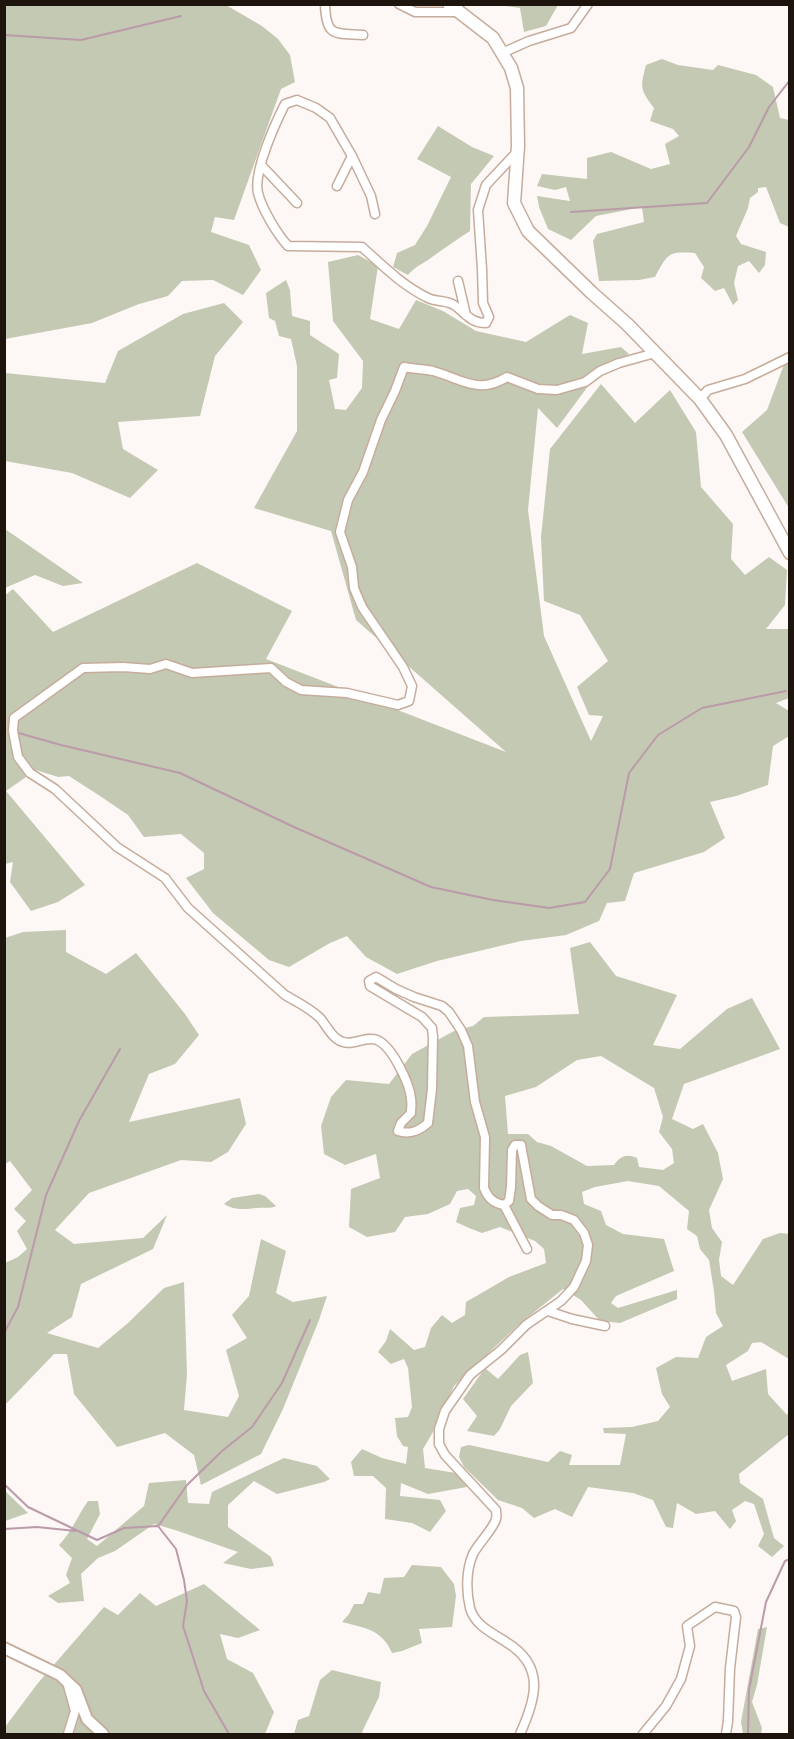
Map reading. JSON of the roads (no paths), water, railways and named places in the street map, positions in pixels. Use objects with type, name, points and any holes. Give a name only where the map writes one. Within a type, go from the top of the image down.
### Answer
[{"type":"main road","points":[[454,8],[493,38],[511,68],[517,88],[518,146],[514,203],[528,231],[592,294],[627,324],[700,399],[726,435],[789,553]]},
{"type":"street","points":[[325,4],[329,29],[334,33],[363,35]]},
{"type":"street","points":[[399,4],[415,12],[454,8]]},
{"type":"street","points":[[502,53],[529,41],[571,28],[588,4]]},
{"type":"street","points":[[375,214],[371,196],[330,118],[316,108],[297,100],[285,104],[274,125],[261,165],[258,194],[277,233],[288,246],[362,247],[395,277],[429,298],[453,304],[470,320],[486,323],[489,317],[483,303],[478,210],[486,185],[516,153]]},
{"type":"street","points":[[337,186],[352,156]]},
{"type":"street","points":[[261,165],[297,203]]},
{"type":"street","points":[[458,281],[466,316]]},
{"type":"street","points":[[520,1734],[530,1711],[535,1684],[530,1665],[507,1642],[489,1633],[478,1622],[471,1612],[467,1593],[469,1568],[473,1554],[496,1520],[496,1510],[445,1455],[439,1444],[439,1429],[445,1411],[470,1375],[501,1350],[526,1325],[561,1301],[573,1287],[586,1262],[588,1245],[584,1233],[574,1220],[561,1215],[552,1215],[531,1199],[521,1145],[515,1145],[512,1150],[511,1187],[508,1201],[504,1204],[495,1203],[487,1194],[484,1188],[485,1137],[475,1102],[468,1046],[449,1012],[442,1006],[414,997],[376,977],[369,981],[370,986],[422,1017],[432,1028],[432,1089],[428,1123],[419,1131],[405,1134],[398,1131],[401,1123],[411,1113],[411,1098],[408,1084],[389,1049],[378,1040],[364,1039],[353,1044],[336,1038],[320,1018],[285,995],[188,908],[165,878],[117,847],[55,789],[30,773],[18,757],[13,731],[14,718],[83,668],[150,669],[166,664],[192,673],[271,668],[286,682],[302,690],[348,693],[398,705],[409,701],[412,686],[403,667],[362,607],[354,588],[352,567],[340,532],[348,500],[363,471],[381,420],[404,368],[433,371],[459,382],[482,387],[496,384],[507,377],[538,390],[557,390],[585,382],[600,371],[620,363],[655,353]]},
{"type":"street","points":[[700,399],[708,390],[745,379],[789,357]]},
{"type":"street","points":[[504,1204],[527,1249]]},
{"type":"street","points":[[548,1311],[605,1326]]},
{"type":"street","points":[[643,1734],[666,1706],[681,1679],[690,1646],[687,1626],[715,1607],[734,1611],[736,1617],[726,1734]]},
{"type":"street","points":[[4,1648],[60,1675],[67,1681],[76,1690],[87,1719],[103,1734]]},
{"type":"street","points":[[67,1681],[75,1711],[68,1734]]},
{"type":"waterway","points":[[4,35],[81,40],[181,16]]},
{"type":"waterway","points":[[571,212],[707,203],[749,147],[769,107],[790,80]]},
{"type":"waterway","points":[[15,732],[180,773],[294,827],[431,887],[493,900],[549,908],[585,902],[610,869],[629,773],[658,735],[702,708],[786,691]]},
{"type":"waterway","points":[[4,1333],[18,1307],[46,1195],[79,1121],[120,1049]]},
{"type":"waterway","points":[[159,1525],[187,1485],[222,1451],[252,1427],[282,1383],[310,1320]]},
{"type":"waterway","points":[[4,1484],[28,1507],[97,1540],[124,1528],[158,1526],[176,1549],[187,1601],[183,1626],[204,1691],[229,1734]]},
{"type":"waterway","points":[[4,1529],[37,1527],[76,1531]]},
{"type":"waterway","points":[[748,1734],[749,1690],[766,1602],[785,1561],[790,1559]]}]
